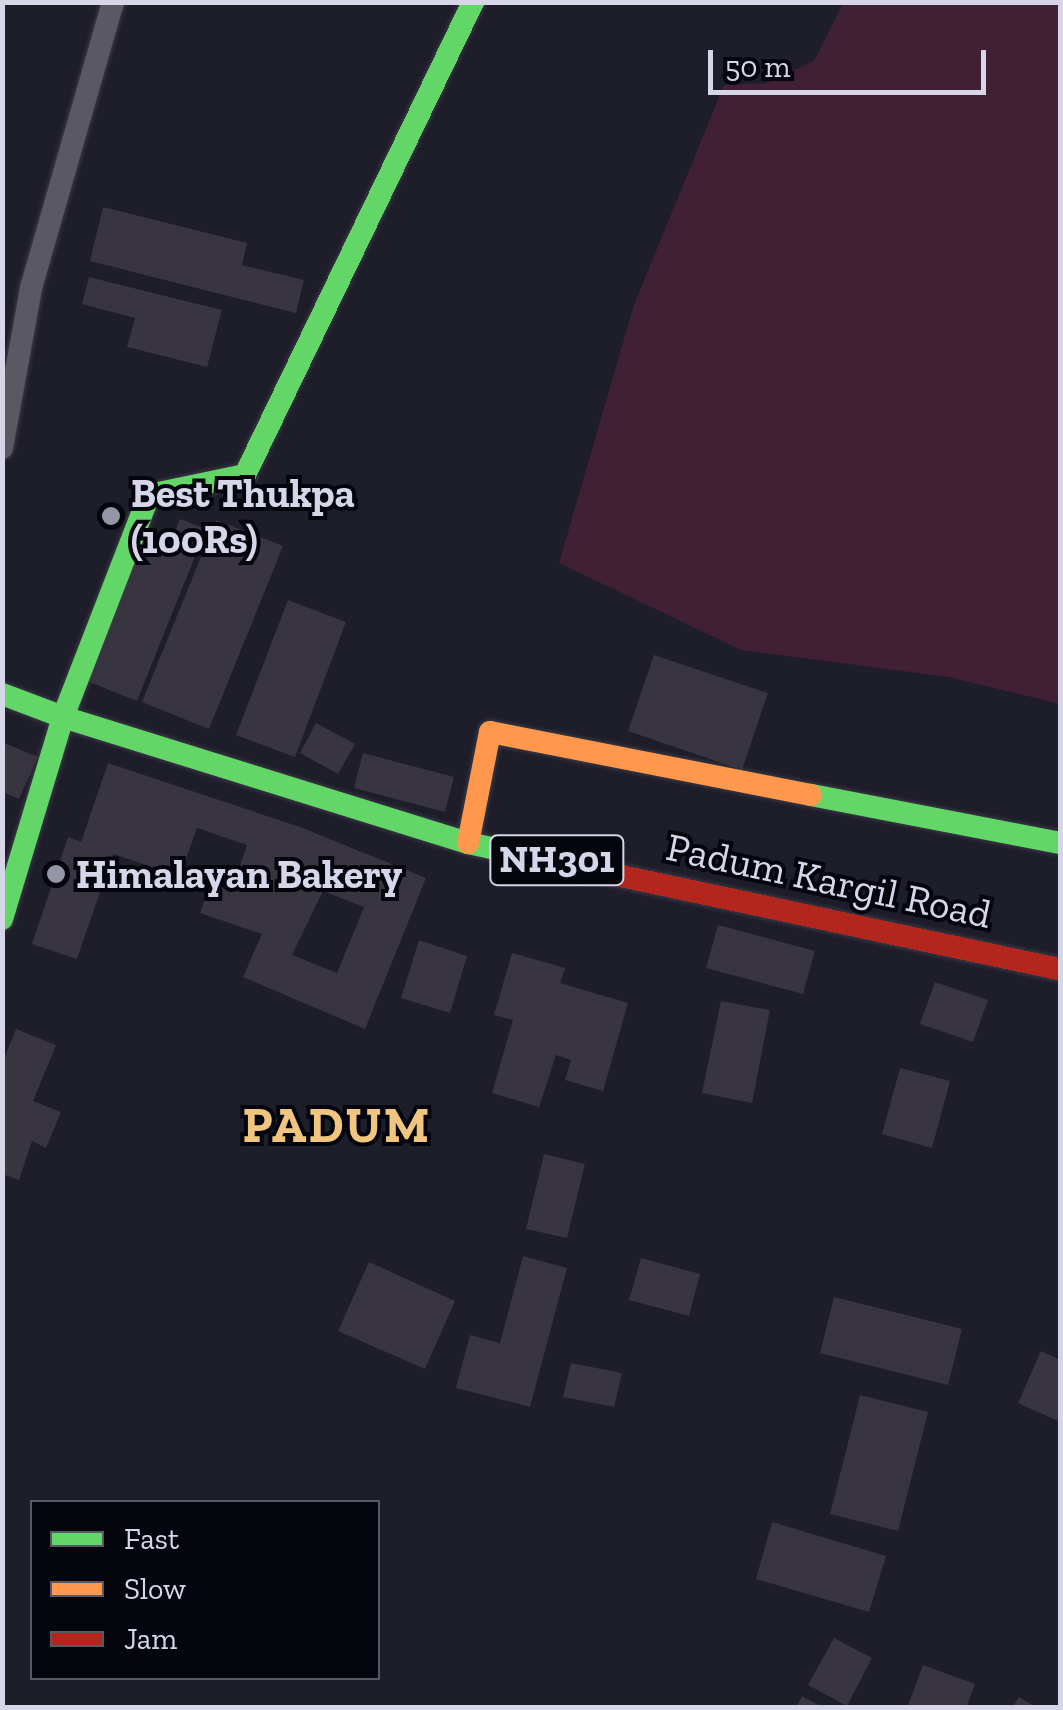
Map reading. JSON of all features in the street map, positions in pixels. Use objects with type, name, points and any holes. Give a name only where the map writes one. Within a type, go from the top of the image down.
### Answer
[{"type":"main road","points":[[2,920],[63,717],[149,495],[245,475],[473,2]]},
{"type":"main road","name":"Padum Kargil Road","points":[[2,694],[63,717],[468,843],[1060,969]]},
{"type":"main road","points":[[468,843],[490,732],[1060,843]]},
{"type":"lane","points":[[2,448],[31,288],[112,2]]},
{"type":"shaded area","points":[[843,3],[1060,3],[1060,704],[949,677],[741,650],[559,563],[634,305],[724,85],[767,83],[814,61]]},
{"type":"building","points":[[103,207],[247,243],[242,265],[304,280],[296,313],[90,261]]},
{"type":"building","points":[[89,277],[222,310],[207,367],[127,347],[135,318],[82,304]]},
{"type":"building","points":[[180,519],[206,529],[137,701],[84,680],[142,537],[168,548]]},
{"type":"building","points":[[216,520],[283,546],[209,729],[142,702]]},
{"type":"building","points":[[288,600],[346,622],[295,757],[236,735]]},
{"type":"building","points":[[654,655],[768,693],[742,770],[628,731]]},
{"type":"building","points":[[316,723],[355,744],[338,774],[300,753]]},
{"type":"building","points":[[2,742],[38,757],[19,799],[2,792]]},
{"type":"building","points":[[363,753],[454,777],[445,812],[354,788]]},
{"type":"building","points":[[108,763],[300,827],[426,878],[365,1029],[243,977],[262,934],[200,913],[210,884],[231,891],[247,845],[197,828],[180,876],[113,854],[77,959],[32,944],[68,837],[81,842]],"holes":[[[323,891],[364,907],[337,973],[292,955]]]},
{"type":"building","points":[[718,925],[815,951],[803,994],[706,968]]},
{"type":"building","points":[[419,940],[467,956],[450,1013],[401,998]]},
{"type":"building","points":[[512,953],[565,968],[560,983],[628,1003],[603,1091],[565,1080],[571,1060],[556,1055],[539,1107],[492,1093],[513,1020],[494,1015]]},
{"type":"building","points":[[935,982],[988,1000],[973,1042],[920,1024]]},
{"type":"building","points":[[721,1001],[770,1010],[752,1103],[702,1093]]},
{"type":"building","points":[[16,1029],[56,1045],[33,1101],[61,1112],[46,1148],[32,1141],[19,1180],[2,1174],[2,1063]]},
{"type":"building","points":[[900,1068],[950,1081],[932,1148],[882,1134]]},
{"type":"building","points":[[544,1154],[585,1164],[567,1238],[526,1229]]},
{"type":"building","points":[[523,1256],[567,1268],[530,1407],[456,1388],[470,1335],[500,1343]]},
{"type":"building","points":[[641,1258],[700,1274],[689,1316],[629,1300]]},
{"type":"building","points":[[369,1262],[455,1301],[425,1369],[338,1331]]},
{"type":"building","points":[[834,1297],[962,1329],[948,1385],[820,1353]]},
{"type":"building","points":[[1041,1351],[1060,1360],[1060,1422],[1018,1403]]},
{"type":"building","points":[[571,1363],[622,1373],[614,1407],[563,1397]]},
{"type":"building","points":[[860,1395],[928,1412],[898,1531],[830,1514]]},
{"type":"building","points":[[772,1522],[886,1556],[869,1612],[756,1579]]},
{"type":"building","points":[[834,1638],[872,1658],[847,1706],[808,1685]]},
{"type":"building","points":[[923,1665],[975,1684],[966,1708],[907,1708]]},
{"type":"building","points":[[802,1696],[824,1708],[796,1708]]},
{"type":"building","points":[[1019,1697],[1037,1708],[1012,1708]]},
{"type":"traffic: fast","points":[[2,694],[63,717],[149,495],[245,475],[473,2]]},
{"type":"traffic: fast","points":[[2,919],[63,717],[468,843],[574,866]]},
{"type":"traffic: fast","points":[[811,795],[1060,843]]},
{"type":"traffic: slow","points":[[468,843],[490,732],[811,795]]},
{"type":"traffic: jam","points":[[574,866],[1060,969]]},
{"type":"place","name":"Best Thukpa (100Rs)","points":[[111,516]]},
{"type":"place","name":"Himalayan Bakery","points":[[56,874]]},
{"type":"district","name":"PADUM","points":[[337,1126]]}]
